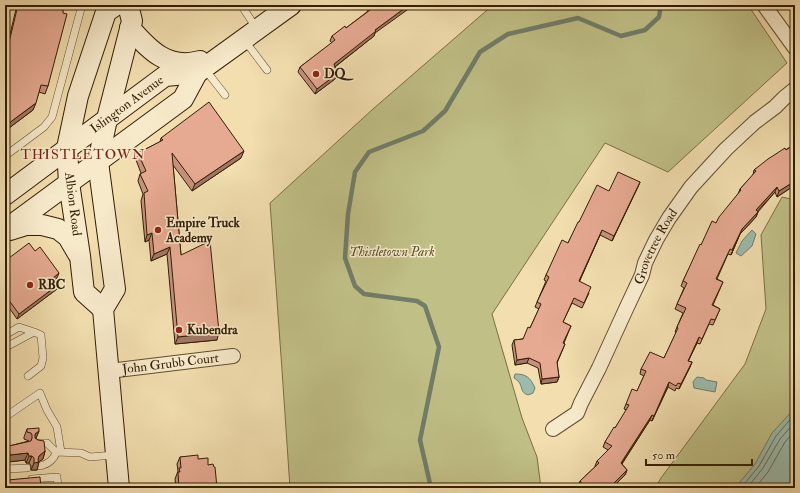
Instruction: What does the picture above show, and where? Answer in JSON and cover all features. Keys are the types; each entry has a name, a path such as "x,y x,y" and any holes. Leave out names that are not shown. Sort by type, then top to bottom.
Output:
{"main road":[{"name":"Albion Road","path":"103,309 84,292 69,183 67,148 78,96 106,12 116,5"},
{"path":"119,488 103,309 115,290 98,162 107,118 132,21 128,5"},
{"path":"5,231 183,99 201,70 291,5"},
{"path":"130,28 142,42 157,55 162,58 184,64 204,60 243,39"},
{"name":"Islington Avenue","path":"5,195 165,76 201,70"},
{"path":"5,231 26,225 42,225 58,229 68,237 76,252 80,256"}],"street":[{"path":"764,5 795,48"},
{"name":"Grovetree Road","path":"553,429 577,413 642,275 645,263 656,240 669,218 691,187 726,149 755,122 795,89"},
{"name":"John Grubb Court","path":"108,372 233,356"}],"lane":[{"path":"5,156 44,127 52,116 82,5"},
{"path":"241,5 243,39 267,70"},
{"path":"201,70 225,94"},
{"path":"5,335 19,327 40,335 42,358 40,366 28,376"},
{"path":"8,346 34,332"},
{"path":"5,417 40,393 56,427 58,452 48,463 40,466"},
{"path":"37,443 47,443 58,452 81,452 90,457 116,455"},
{"path":"5,469 27,468"},
{"path":"27,480 57,477 58,488"}],"green space":[{"name":"Thistletown Park","path":"493,5 748,5 787,63 668,172 605,143 492,314 522,418 537,457 541,488 290,488 270,203 373,109"},
{"path":"782,197 795,200 795,488 655,488 745,364 766,309 761,235"}],"water":[{"path":"752,230 756,234 752,246 741,256 736,253 742,241"},
{"path":"515,374 525,376 531,381 535,388 533,393 528,395 524,393 519,382 514,378"},
{"path":"697,377 717,382 715,392 694,388 693,382"},
{"path":"795,408 795,488 735,488 755,464 772,433"}],"building":[{"path":"18,5 64,5 63,13 67,14 48,86 41,85 36,103 5,126 5,59"},
{"path":"373,5 409,5 375,30 376,31 334,64 337,74 317,89 300,67 335,40 332,36 345,26 346,28 370,10 369,8"},
{"path":"209,102 244,151 195,184 172,153 181,255 210,241 219,332 178,337 170,247 154,254 152,233 147,235 144,193 148,191 140,174 146,171 138,153 163,140 161,138"},
{"path":"795,144 795,181 779,191 777,187 756,210 758,212 742,229 732,250 730,249 716,279 723,282 712,305 720,309 715,320 711,319 702,339 699,337 688,361 692,362 681,384 678,383 676,386 669,382 654,416 652,415 621,463 627,470 609,488 586,488 580,481 599,463 597,461 612,446 605,442 629,405 626,404 632,389 637,391 646,371 641,369 650,352 664,358 686,308 677,304 687,283 683,281 712,221 716,223 719,217 741,190 740,189 756,171 754,170 785,148 786,150"},
{"path":"618,172 640,182 614,236 602,230 579,281 591,287 584,303 574,298 563,322 571,326 563,343 565,344 557,362 559,377 542,379 540,363 529,358 517,360 514,340 523,339 528,327 530,328 541,304 537,302 549,277 546,275 562,240 568,243 597,185 609,191"},
{"name":"RBC","path":"29,243 35,251 40,247 59,273 53,278 59,284 19,314 5,295 5,261"},
{"path":"39,428 39,431 35,434 35,438 44,441 45,451 39,456 39,462 34,463 34,458 29,456 28,453 10,455 9,446 31,441 32,435 31,433 27,432 27,429"},
{"path":"198,455 198,459 208,458 208,465 213,464 215,467 217,488 179,488 178,472 180,472 179,468 181,468 180,457"},
{"path":"40,477 41,488 5,488 5,479"}],"waterway":[{"path":"431,488 420,440 439,347 425,306 417,301 364,294 355,286 345,258 348,214 355,172 369,152 423,131 445,111 480,52 508,34 578,18 621,36 645,30 659,17 661,5"}],"place":[{"name":"DQ","path":"316,74"},
{"name":"Empire Truck Academy","path":"158,230"},
{"name":"RBC","path":"30,285"},
{"name":"Kubendra","path":"179,330"}],"district":[{"name":"THISTLETOWN","path":"83,154"}]}
